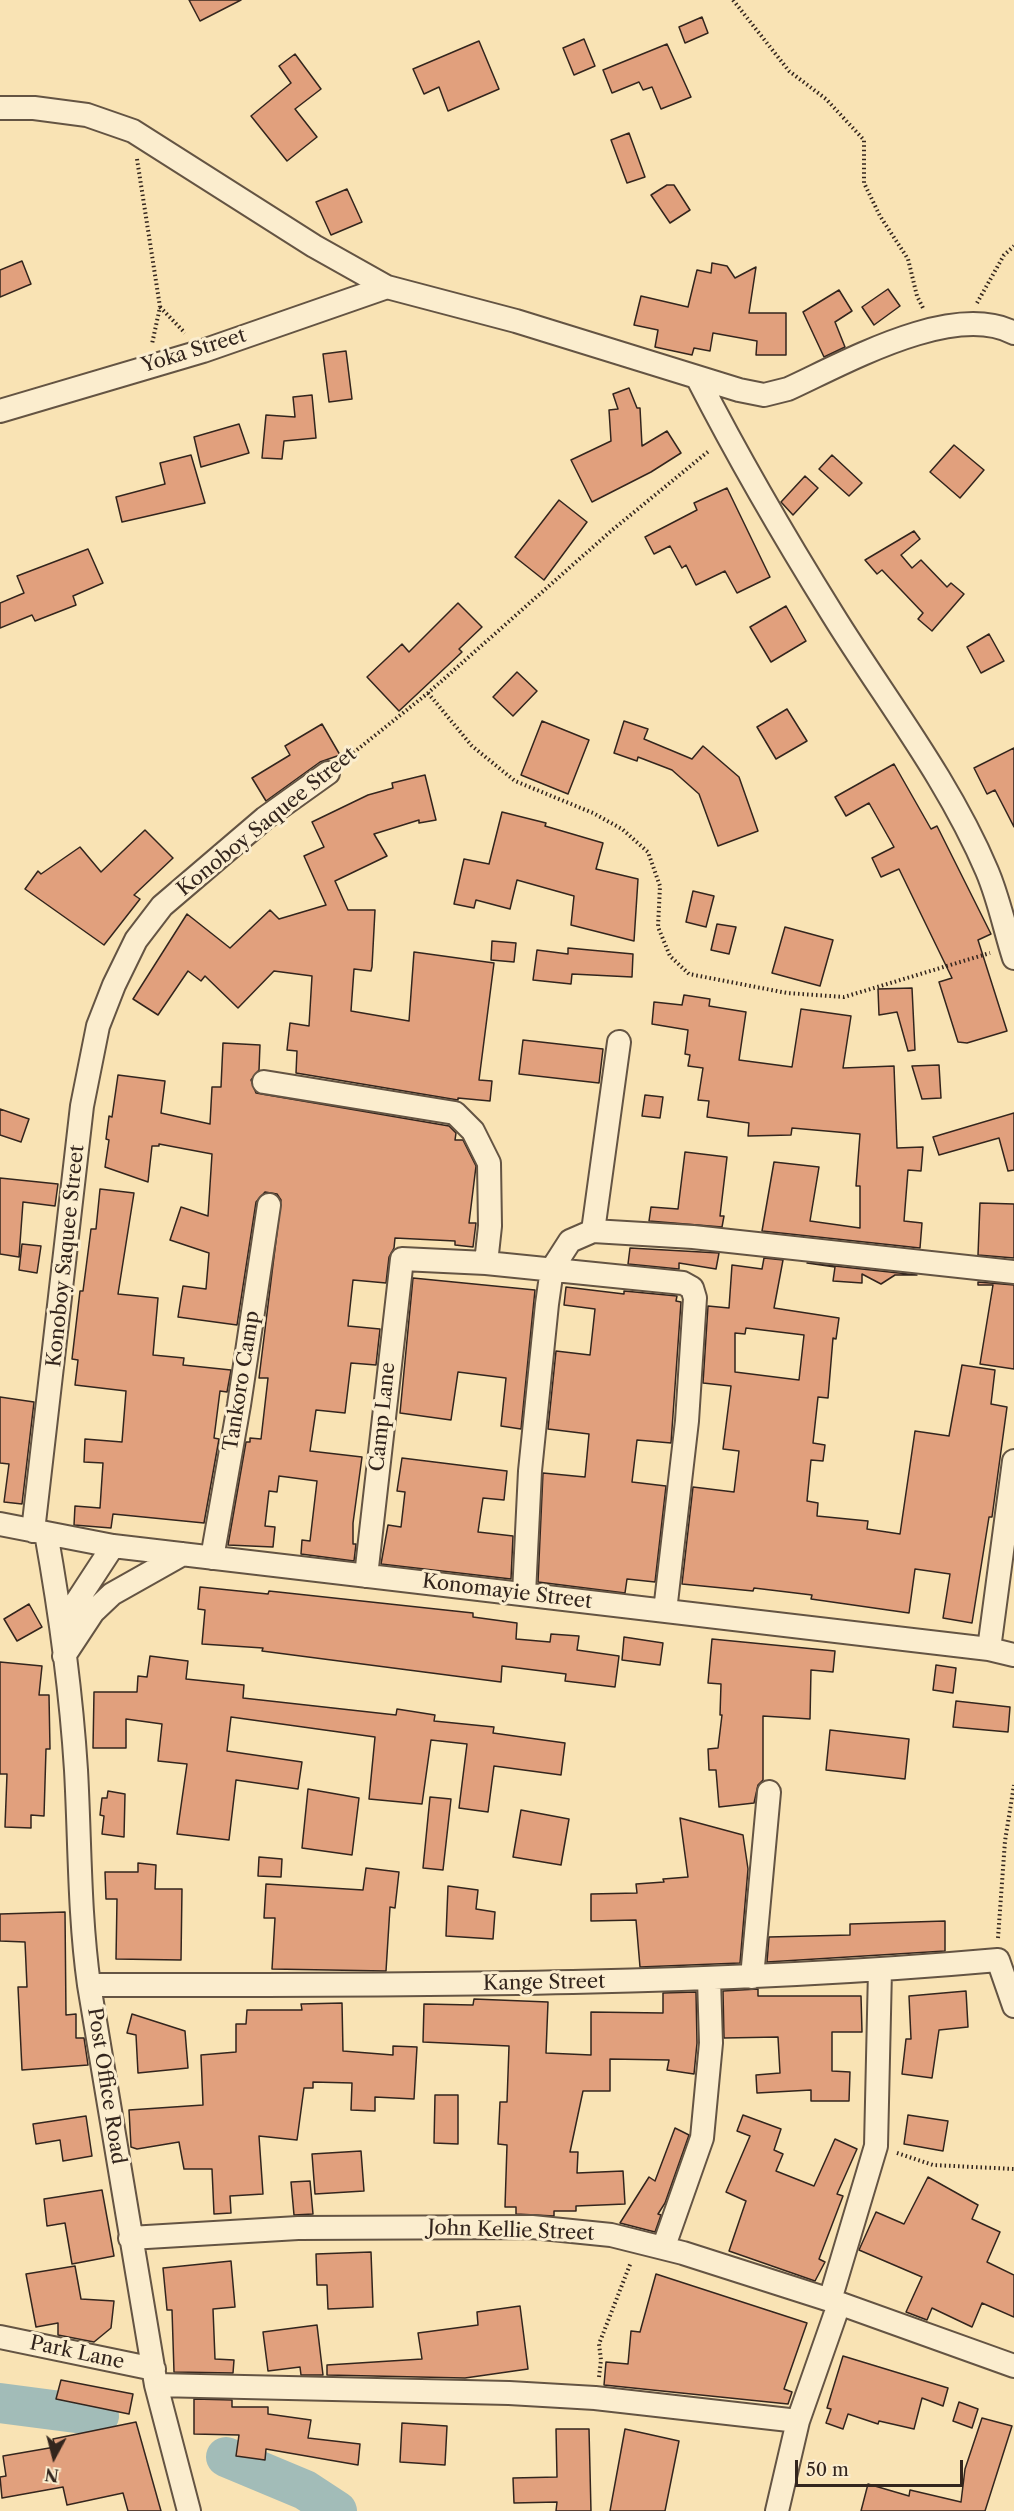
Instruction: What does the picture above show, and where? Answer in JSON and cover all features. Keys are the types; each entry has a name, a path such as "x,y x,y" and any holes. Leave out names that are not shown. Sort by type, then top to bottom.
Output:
{"street":[{"path":"0,108 34,108 87,114 133,131 314,246 387,287 516,321 698,378 764,395 788,389 934,327 967,322 1007,329 1014,333"},
{"name":"Yoka Street","path":"0,411 203,351 387,287"},
{"path":"698,378 728,437 833,615 949,796 988,873 1009,923 1012,952"},
{"name":"Konoboy Saquee Street","path":"40,1532 82,1106 98,1026 114,985 136,940 162,906 265,818 328,773"},
{"path":"593,1231 618,1042"},
{"path":"264,1082 455,1113 473,1131 489,1163 490,1226 486,1263 684,1283 692,1288 695,1298 687,1422 665,1611"},
{"name":"Tankoro Camp","path":"212,1557 239,1405 269,1205"},
{"path":"524,1594 530,1471 552,1269 570,1241 593,1231 704,1238 1014,1272"},
{"name":"Camp Lane","path":"366,1576 402,1259 486,1263"},
{"path":"988,1649 1014,1461"},
{"name":"Konomayie Street","path":"0,1524 113,1546 988,1649 1014,1655"},
{"name":"Post Office Road","path":"40,1532 62,1624 76,1768 81,1929 89,1985 155,2377 189,2511"},
{"path":"62,1624 113,1546"},
{"path":"64,1656 93,1612 112,1594 183,1554"},
{"path":"752,1977 769,1792"},
{"path":"998,1960 1014,2006"},
{"name":"Kange Street","path":"89,1985 484,1984 709,1979 880,1970 998,1960"},
{"path":"777,2511 798,2421 835,2302 876,2146 880,1970"},
{"path":"664,2246 702,2138 711,2043 709,1979"},
{"name":"John Kellie Street","path":"130,2238 298,2228 532,2227 582,2231 664,2246 835,2302 1014,2366"},
{"name":"Park Lane","path":"0,2337 155,2377 595,2398 798,2421"}],"path":[{"path":"733,0 789,71 826,99 864,140 864,183 880,216 908,259 917,296 934,327"},
{"path":"133,131 160,307 147,366"},
{"path":"967,322 1004,255 1014,246"},
{"path":"160,307 203,351"},
{"name":"Konoboy Saquee Street","path":"328,773 428,693 611,531 728,437"},
{"path":"428,693 472,746 515,781 593,813 622,829 648,852 660,886 658,927 670,956 689,974 787,993 844,997 1012,952"},
{"path":"998,1960 998,1916 1005,1841 1014,1785"},
{"path":"876,2146 933,2165 1014,2169"},
{"path":"595,2398 601,2360 599,2344 630,2267 635,2240"}],"building":[{"path":"189,0 241,0 200,21"},
{"path":"702,17 708,33 685,43 679,27"},
{"path":"584,39 595,66 574,75 563,48"},
{"path":"479,41 499,89 448,111 439,87 424,94 413,69"},
{"path":"667,44 691,97 661,109 652,87 643,90 639,82 612,93 603,70"},
{"path":"295,54 321,89 295,109 317,137 287,161 251,116 291,83 279,66"},
{"path":"629,133 645,177 627,183 611,140"},
{"path":"667,185 674,185 690,210 670,223 651,195"},
{"path":"347,189 362,222 331,235 316,202"},
{"path":"22,261 31,284 0,297 0,270"},
{"path":"712,263 727,266 735,278 756,267 749,313 786,313 786,355 756,355 757,341 713,333 710,351 694,348 692,355 655,347 658,330 634,325 641,296 688,307 697,270 711,273"},
{"path":"888,289 900,306 874,325 862,307"},
{"path":"839,290 852,311 835,322 845,347 824,357 803,312"},
{"path":"346,351 352,399 329,402 323,354"},
{"path":"629,388 637,408 640,408 642,446 667,431 681,453 651,472 592,502 571,460 611,441 609,410 618,409 613,394"},
{"path":"312,395 316,438 284,441 282,459 262,458 266,415 295,417 293,397"},
{"path":"239,424 249,453 201,467 194,437"},
{"path":"954,445 984,470 960,498 930,472"},
{"path":"191,455 205,503 122,522 116,497 165,484 160,463"},
{"path":"832,455 862,483 849,496 819,469"},
{"path":"805,476 818,488 793,515 781,502"},
{"path":"727,488 770,577 737,593 725,571 696,585 686,565 682,568 670,546 654,554 645,537 697,510 694,503"},
{"path":"559,500 587,522 544,580 515,557"},
{"path":"914,531 920,539 901,555 912,568 921,560 947,587 951,583 964,594 932,631 918,619 923,613 882,570 877,574 865,560"},
{"path":"88,549 103,583 73,596 76,605 35,621 32,615 0,628 0,603 24,593 17,576"},
{"path":"458,603 482,627 459,649 462,652 399,711 367,677 402,644 409,652"},
{"path":"786,606 806,641 771,662 750,627"},
{"path":"989,634 1004,661 981,673 967,647"},
{"path":"517,672 537,691 513,716 493,697"},
{"path":"787,709 807,741 776,759 757,727"},
{"path":"542,721 589,740 568,794 521,775"},
{"path":"624,721 648,729 644,739 692,759 703,746 739,777 758,831 718,846 699,794 672,770 638,757 637,761 614,753"},
{"path":"322,724 340,755 320,762 266,801 252,778 290,755 285,746"},
{"path":"1014,748 1014,827 995,790 987,794 974,768"},
{"path":"894,764 931,829 937,826 991,934 978,940 1007,1031 967,1043 958,1042 939,982 952,978 899,869 881,877 872,858 894,847 869,803 846,816 835,797"},
{"path":"425,775 436,820 419,823 419,820 374,834 387,856 335,881 348,910 375,910 372,967 371,971 354,969 351,1011 409,1021 414,952 494,963 479,1080 492,1081 490,1101 458,1098 458,1100 296,1073 297,1051 287,1050 290,1023 309,1026 312,976 274,971 238,1008 205,976 201,981 188,971 158,1015 133,999 187,914 230,948 270,910 279,919 326,905 304,856 324,847 312,822 368,795 393,788 392,783"},
{"path":"502,812 546,823 545,826 603,843 596,869 638,879 634,941 571,925 574,896 517,880 510,909 476,900 474,908 454,904 464,859 489,864"},
{"path":"145,830 173,858 134,895 140,899 104,945 25,889 38,871 41,874 80,847 101,872"},
{"path":"693,891 714,896 706,927 686,922"},
{"path":"717,924 736,927 729,954 711,950"},
{"path":"785,927 833,940 820,986 772,973"},
{"path":"492,941 516,943 514,962 491,960"},
{"path":"568,948 633,954 632,977 572,974 571,984 533,980 537,950 568,954"},
{"path":"912,988 915,1050 908,1051 897,1012 879,1015 878,989"},
{"path":"684,995 710,999 709,1006 746,1012 739,1060 792,1067 801,1009 851,1016 843,1068 894,1066 897,1148 923,1147 921,1171 908,1170 904,1221 922,1223 920,1248 762,1231 774,1162 819,1167 810,1221 860,1228 860,1186 856,1186 860,1134 792,1128 791,1135 748,1136 749,1123 707,1117 709,1101 698,1100 703,1068 688,1066 690,1055 685,1054 688,1030 652,1024 654,1002 682,1005"},
{"path":"523,1040 603,1049 599,1083 519,1074"},
{"path":"223,1043 260,1045 259,1070 251,1080 256,1093 449,1126 456,1133 455,1140 463,1140 476,1166 469,1223 476,1223 473,1247 455,1245 455,1241 395,1238 394,1248 389,1257 386,1283 353,1280 348,1326 380,1329 376,1365 351,1363 345,1413 316,1410 310,1451 362,1457 353,1523 353,1544 356,1544 354,1561 301,1554 302,1540 310,1541 317,1481 279,1476 277,1492 269,1491 265,1526 275,1527 273,1547 228,1545 246,1442 250,1442 250,1438 261,1439 268,1378 259,1378 281,1200 277,1194 265,1192 256,1202 237,1325 178,1317 183,1286 206,1289 209,1253 170,1240 181,1207 208,1216 212,1154 159,1144 159,1146 152,1146 148,1182 105,1167 109,1140 106,1139 109,1116 112,1117 118,1075 165,1081 161,1113 210,1124 212,1087 221,1087"},
{"path":"939,1065 941,1098 922,1099 912,1066"},
{"path":"645,1095 663,1097 660,1118 642,1116"},
{"path":"0,1109 29,1119 21,1142 0,1135"},
{"path":"1014,1113 1014,1170 1008,1171 999,1138 939,1155 933,1137"},
{"path":"685,1152 727,1157 720,1216 724,1216 722,1227 649,1221 651,1207 678,1209"},
{"path":"0,1178 58,1184 55,1206 23,1202 19,1257 0,1254"},
{"path":"100,1189 134,1193 118,1294 158,1298 153,1355 184,1358 183,1365 231,1370 227,1392 220,1391 214,1438 219,1439 204,1523 113,1514 111,1528 74,1525 75,1506 100,1508 103,1463 84,1462 85,1439 122,1442 126,1391 75,1385 78,1360 72,1359 80,1291 83,1291 91,1229 96,1229"},
{"path":"980,1203 1014,1204 1014,1258 978,1255"},
{"path":"22,1244 41,1246 37,1273 19,1270"},
{"path":"630,1248 719,1253 716,1269 679,1263 679,1269 628,1264"},
{"path":"764,1258 783,1260 774,1308 839,1318 836,1339 833,1338 828,1398 818,1397 813,1443 825,1445 823,1461 811,1460 807,1501 818,1503 817,1516 868,1521 867,1529 900,1534 915,1431 949,1436 962,1365 995,1370 991,1404 1007,1407 992,1517 989,1517 972,1623 943,1618 950,1574 915,1569 909,1613 811,1599 812,1595 754,1588 753,1591 682,1584 693,1487 734,1492 739,1451 723,1449 731,1386 703,1383 708,1306 729,1308 732,1265 762,1269","holes":["746,1328 804,1335 799,1380 735,1372 735,1333 745,1334"]},
{"path":"807,1263 917,1275 895,1275 881,1284 862,1274 862,1283 833,1281 835,1267"},
{"path":"413,1278 535,1290 521,1429 501,1426 506,1378 458,1372 451,1420 400,1413"},
{"path":"978,1282 1014,1285 1014,1369 980,1364 993,1285 978,1285"},
{"path":"566,1287 624,1294 624,1291 677,1296 676,1301 681,1302 671,1443 637,1440 632,1482 666,1486 655,1582 627,1579 625,1593 538,1582 543,1473 585,1477 589,1434 548,1429 556,1351 590,1355 595,1309 564,1305"},
{"path":"0,1397 34,1402 22,1504 4,1502 9,1464 0,1463"},
{"path":"402,1458 507,1471 504,1500 483,1498 478,1532 513,1536 511,1579 381,1564 388,1525 401,1527 405,1492 397,1491"},
{"path":"200,1587 268,1594 269,1591 473,1613 473,1617 517,1623 516,1639 550,1642 551,1634 579,1636 577,1650 619,1656 615,1687 565,1681 566,1674 502,1666 501,1682 262,1651 263,1648 202,1644 205,1610 198,1609"},
{"path":"29,1604 42,1627 17,1641 4,1619"},
{"path":"624,1637 663,1643 660,1665 622,1660"},
{"path":"712,1639 835,1651 833,1672 811,1670 810,1719 763,1716 763,1780 758,1785 754,1803 719,1807 716,1770 709,1770 708,1749 718,1748 722,1715 720,1715 721,1684 708,1683"},
{"path":"150,1656 188,1661 186,1679 244,1685 243,1698 396,1715 397,1709 435,1715 434,1721 494,1727 493,1733 565,1743 561,1775 494,1766 488,1812 459,1808 467,1744 431,1740 422,1804 369,1799 375,1737 231,1717 227,1751 302,1762 298,1789 236,1780 229,1840 177,1834 187,1764 158,1761 162,1724 126,1719 126,1748 93,1748 94,1692 137,1692 138,1676 147,1677"},
{"path":"0,1662 42,1666 39,1695 49,1695 50,1749 46,1749 44,1816 31,1815 31,1828 5,1827 7,1774 0,1774"},
{"path":"936,1665 956,1668 953,1693 933,1690"},
{"path":"956,1701 1010,1707 1008,1732 953,1727"},
{"path":"830,1730 909,1739 905,1779 826,1770"},
{"path":"308,1789 359,1798 352,1855 302,1848"},
{"path":"108,1791 125,1794 124,1837 102,1834 104,1816 100,1815 102,1798 107,1798"},
{"path":"430,1797 451,1799 443,1870 423,1868"},
{"path":"521,1810 569,1819 561,1865 513,1857"},
{"path":"680,1818 743,1835 748,1869 740,1963 640,1967 636,1920 591,1921 591,1894 637,1893 636,1884 688,1877"},
{"path":"259,1857 282,1859 281,1877 258,1876"},
{"path":"138,1863 156,1865 155,1889 182,1889 181,1960 116,1959 117,1899 106,1899 105,1872 138,1872"},
{"path":"366,1868 399,1872 395,1908 390,1907 386,1971 272,1969 275,1918 264,1918 266,1884 363,1890"},
{"path":"448,1886 478,1890 476,1909 495,1912 493,1939 446,1936"},
{"path":"65,1912 66,2015 76,2014 76,2038 84,2038 88,2065 22,2070 18,1987 27,1987 25,1942 0,1941 0,1914"},
{"path":"945,1921 945,1951 767,1962 769,1937 850,1935 850,1924"},
{"path":"758,1989 758,1996 861,1996 862,2032 832,2032 832,2071 850,2072 849,2101 811,2101 811,2090 757,2093 756,2075 780,2073 778,2037 724,2038 723,1991"},
{"path":"966,1991 968,2027 939,2030 932,2078 902,2074 906,2039 911,2039 909,1996"},
{"path":"696,1992 697,2043 694,2074 667,2070 669,2060 610,2059 610,2091 583,2091 570,2152 578,2152 577,2173 623,2171 625,2204 576,2206 576,2211 554,2211 554,2216 516,2214 516,2207 505,2207 507,2145 498,2144 500,2102 507,2102 509,2046 423,2042 424,2004 473,2005 474,1999 548,2002 546,2053 591,2055 591,2012 663,2013 663,1993"},
{"path":"342,2003 343,2051 393,2055 393,2046 417,2047 414,2099 375,2097 375,2111 351,2110 352,2083 313,2082 313,2088 304,2088 297,2140 259,2136 263,2194 230,2196 231,2213 214,2214 212,2169 184,2169 179,2142 137,2149 131,2147 129,2110 203,2105 201,2055 236,2052 236,2024 246,2024 247,2010 302,2010 301,2004"},
{"path":"132,2014 185,2031 188,2068 138,2073 136,2035 127,2033"},
{"path":"435,2095 458,2095 458,2144 434,2143"},
{"path":"743,2115 781,2129 774,2150 783,2154 776,2171 814,2186 835,2139 857,2149 837,2194 843,2196 819,2259 825,2262 815,2281 729,2251 746,2201 726,2192 750,2136 737,2131"},
{"path":"908,2115 948,2121 943,2151 904,2144"},
{"path":"86,2116 92,2156 63,2161 60,2140 36,2144 33,2124"},
{"path":"675,2128 689,2135 665,2203 658,2214 661,2215 655,2232 620,2223 649,2177 655,2181"},
{"path":"361,2151 364,2191 315,2194 312,2154"},
{"path":"928,2177 978,2205 972,2219 1000,2232 987,2262 1014,2275 1014,2317 982,2303 972,2327 932,2308 927,2320 906,2312 922,2277 859,2250 876,2212 904,2224"},
{"path":"310,2181 313,2214 294,2215 291,2182"},
{"path":"102,2190 114,2256 72,2264 65,2223 47,2226 44,2199"},
{"path":"371,2252 373,2307 328,2309 327,2285 317,2285 316,2254"},
{"path":"231,2261 235,2307 213,2309 215,2359 234,2360 233,2373 174,2372 172,2310 167,2310 163,2268"},
{"path":"75,2266 81,2299 114,2301 111,2328 94,2342 58,2335 58,2323 36,2327 26,2274"},
{"path":"656,2274 807,2323 784,2389 792,2392 788,2404 604,2385 606,2362 628,2364 631,2331 640,2332"},
{"path":"520,2306 528,2369 465,2378 327,2375 327,2365 422,2359 418,2333 478,2325 477,2312"},
{"path":"317,2325 323,2375 301,2375 300,2367 268,2371 263,2332"},
{"path":"843,2356 948,2388 943,2406 922,2398 914,2429 879,2421 878,2424 848,2414 843,2429 826,2423 831,2409 827,2408"},
{"path":"61,2380 133,2394 129,2414 56,2399"},
{"path":"194,2399 232,2400 232,2407 268,2407 268,2414 311,2420 308,2438 360,2444 358,2465 266,2449 265,2460 236,2456 239,2435 194,2434"},
{"path":"959,2402 978,2409 972,2428 953,2421"},
{"path":"982,2418 1012,2426 985,2511 861,2511 868,2484 909,2496 910,2490 961,2502 965,2469"},
{"path":"136,2422 161,2511 128,2511 123,2493 67,2505 63,2487 2,2498 0,2477 6,2476 3,2456 55,2447 53,2439"},
{"path":"402,2423 447,2426 445,2465 400,2462"},
{"path":"556,2429 589,2429 591,2511 556,2511 557,2502 514,2503 513,2478 557,2477"},
{"path":"625,2429 679,2441 665,2511 610,2511"}],"waterway":[{"path":"0,2403 99,2416"},
{"path":"226,2457 305,2490 337,2511"}]}
